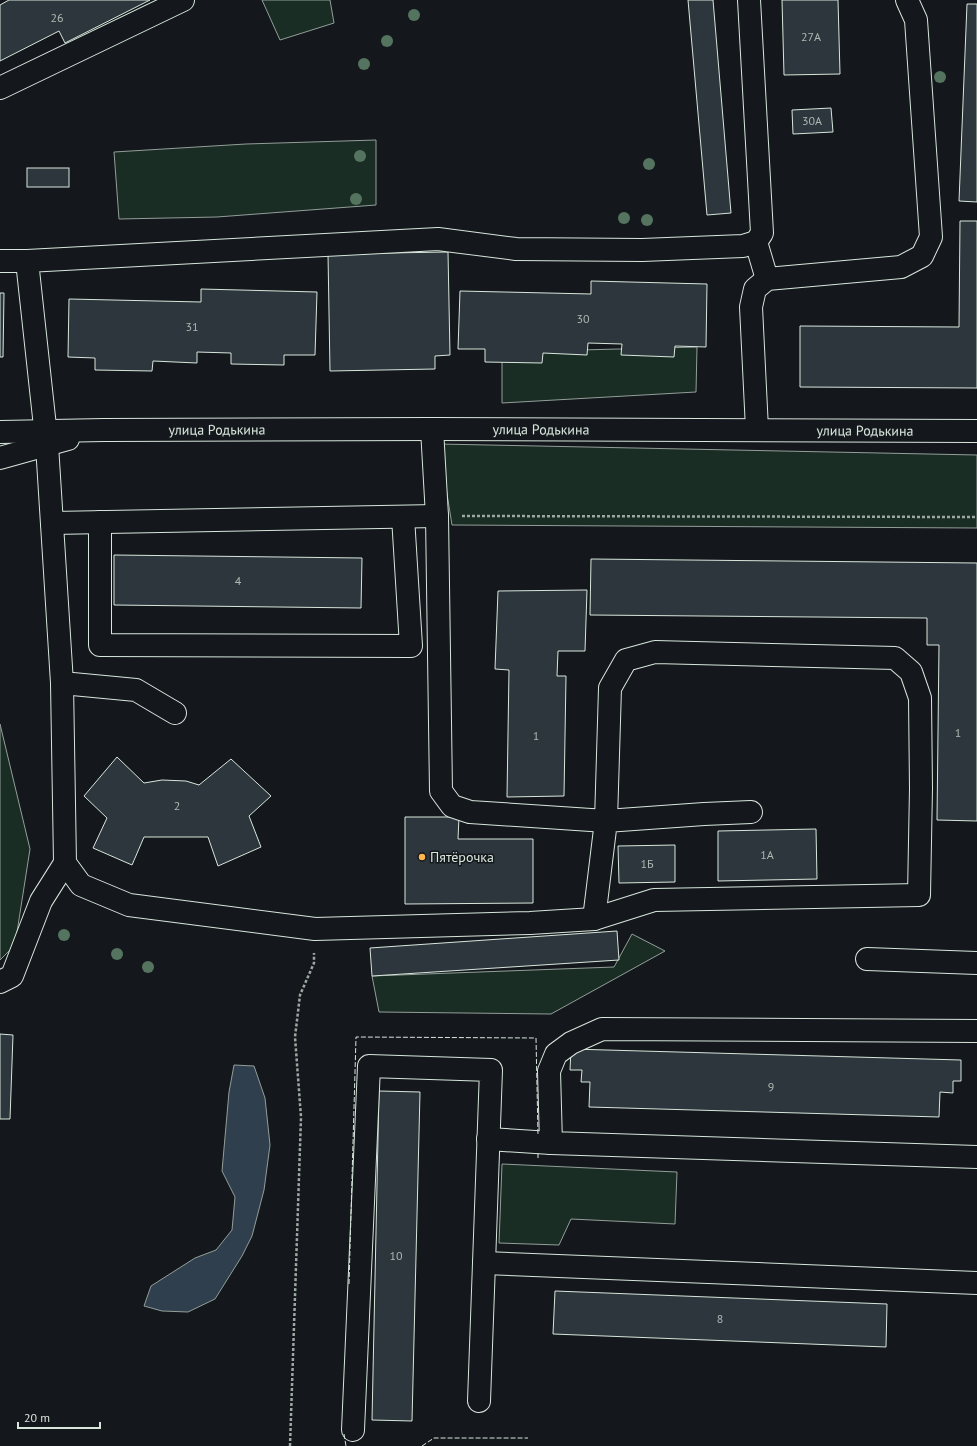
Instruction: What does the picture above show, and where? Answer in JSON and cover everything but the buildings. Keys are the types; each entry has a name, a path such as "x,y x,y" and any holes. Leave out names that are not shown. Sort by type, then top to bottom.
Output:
{"main road":[{"path":"0,88 183,0"},
{"path":"0,261 28,261 438,239 516,249 547,250 642,250 743,246 756,242 762,233 749,0"},
{"path":"757,430 751,307 755,288 767,279 901,267 922,256 931,237 916,20 907,0"},
{"path":"756,242 767,279"},
{"path":"0,982 12,976 41,901 65,863 62,683 46,438 28,261"},
{"path":"432,429 437,516 441,791 452,806 470,812 606,821 751,812"},
{"name":"улица Родькина","path":"46,438 104,430 432,429 977,431"},
{"path":"0,432 46,438"},
{"path":"0,458 46,438"},
{"path":"52,523 437,516"},
{"path":"100,522 100,645 412,646 403,517"},
{"path":"65,863 81,885 129,905 315,929 522,923 594,919 654,900 919,895 921,788 920,698 911,672 895,658 655,652 626,660 610,688 606,821 594,919"},
{"path":"62,683 136,690 175,713"},
{"path":"867,958 977,963"},
{"path":"551,1143 549,1071 556,1054 571,1043 602,1030 977,1031"},
{"path":"353,1430 369,1066 491,1070 479,1401"},
{"path":"488,1139 551,1143 977,1157"},
{"path":"484,1263 977,1283"}],"path":[{"path":"437,516 977,517"},
{"path":"290,1446 301,1117 295,1037 300,995 314,963 315,929"}],"green space":[{"path":"262,0 330,0 334,23 280,40"},
{"path":"376,140 376,205 217,217 119,219 114,152 246,144"},
{"path":"697,347 696,392 502,403 502,352"},
{"path":"439,444 977,455 977,528 452,525"},
{"path":"0,724 30,849 15,945 0,960"},
{"path":"632,934 665,951 551,1014 379,1012 372,976 614,967"},
{"path":"502,1164 677,1172 675,1224 571,1219 559,1245 499,1243"}],"water":[{"path":"234,1065 254,1066 265,1098 270,1145 264,1190 252,1236 242,1256 215,1299 188,1312 162,1311 144,1306 151,1286 195,1258 216,1250 232,1230 235,1197 222,1171 229,1092"}],"fence":[{"path":"349,1284 356,1037 536,1038 538,1135"},
{"path":"538,1151 538,1158"},
{"path":"344,1434 346,1446"},
{"path":"422,1446 434,1438 528,1438"}],"place":[{"name":"Пятёрочка","path":"422,857"}]}
